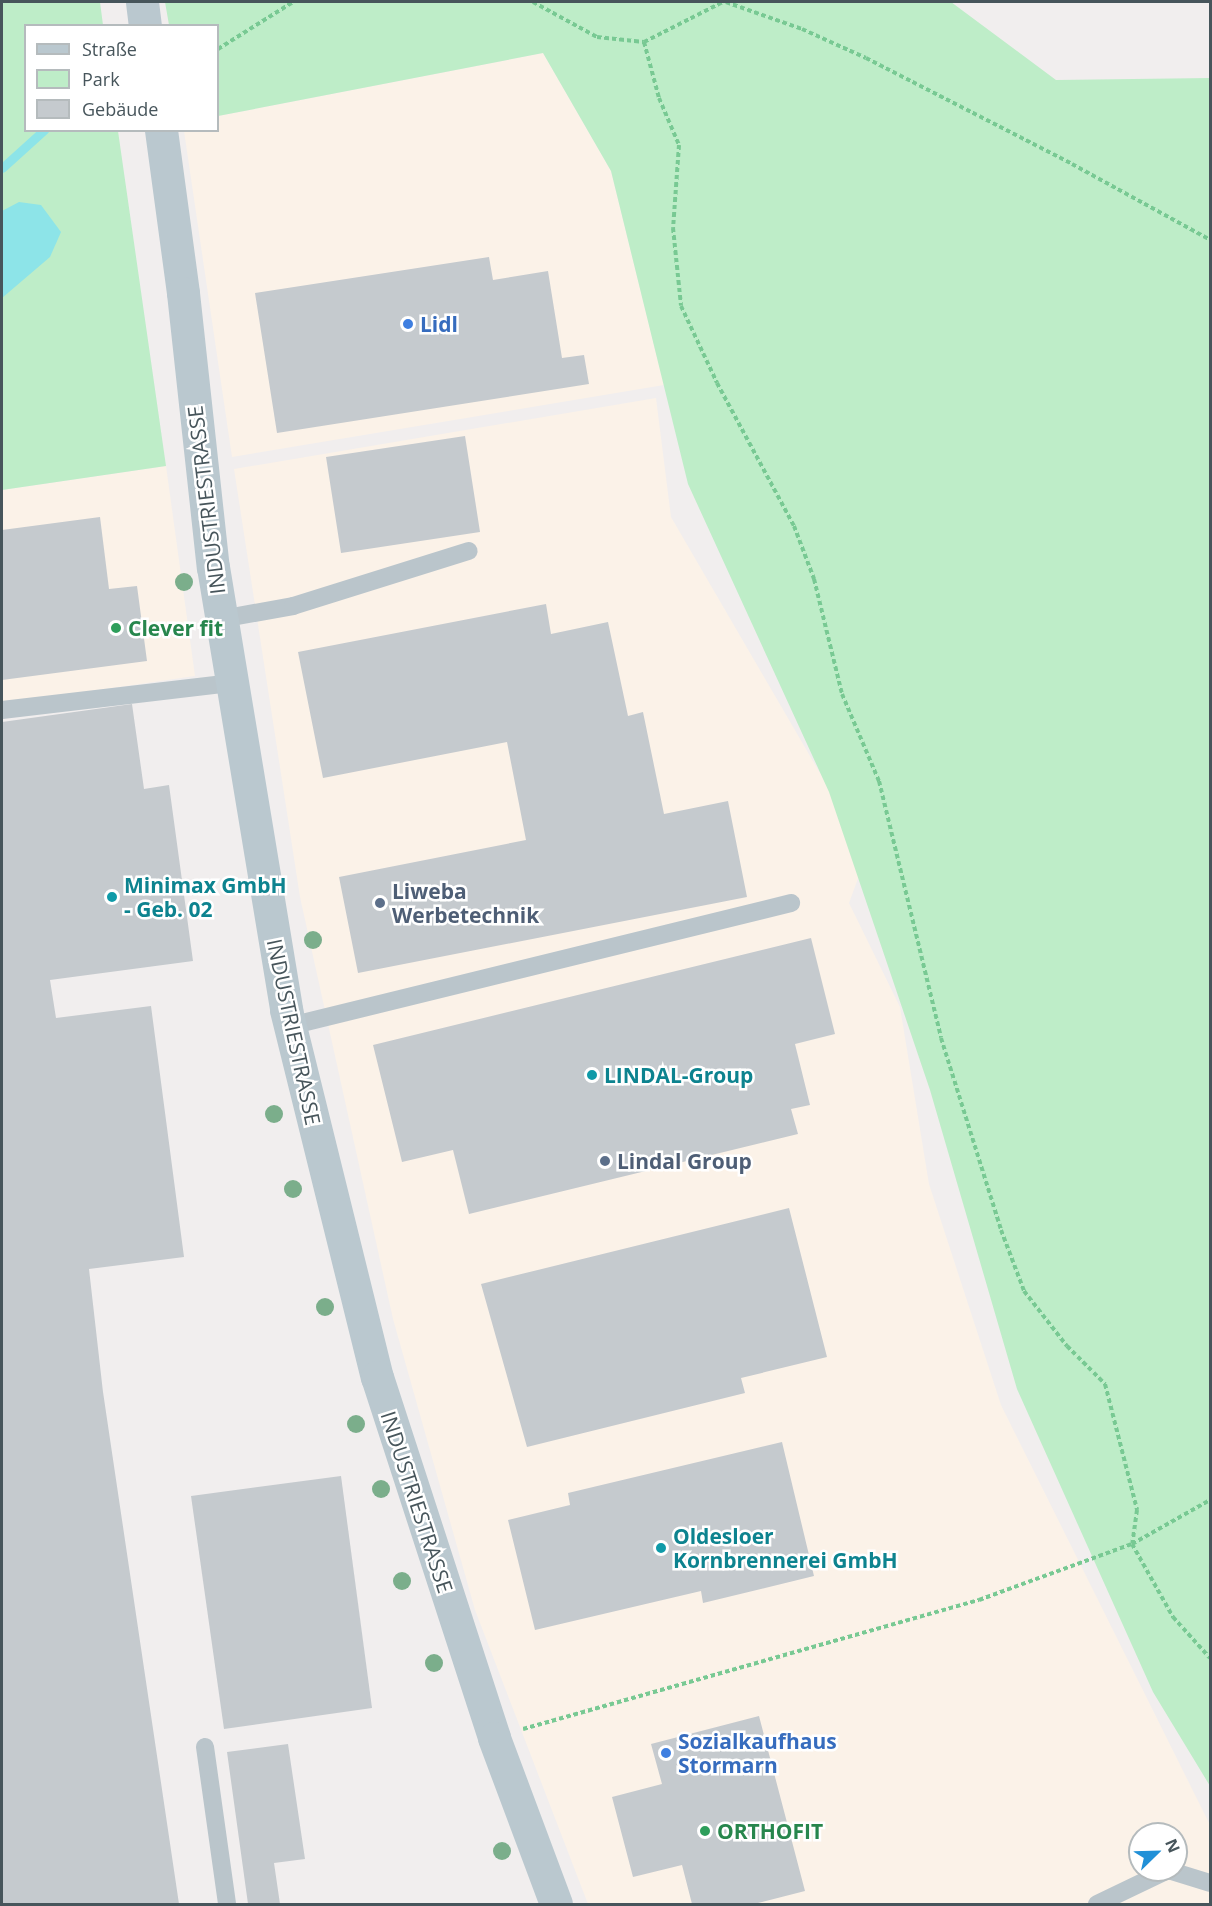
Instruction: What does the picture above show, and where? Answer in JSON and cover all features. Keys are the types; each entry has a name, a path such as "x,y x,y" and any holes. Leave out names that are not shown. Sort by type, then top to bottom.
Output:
{"main road":[{"path":"142,2 145,24"},
{"name":"INDUSTRIESTRASSE","path":"161,132 221,619 290,1026 377,1377 494,1738 556,1905"}],"lane":[{"path":"221,619 293,606 469,550"},
{"path":"2,711 232,683"},
{"path":"290,1026 791,903"},
{"path":"205,1747 227,1905"},
{"path":"1097,1905 1168,1870 1210,1883"}],"path":[{"path":"219,48 293,2"},
{"path":"535,2 597,37 644,42 724,2 802,29 866,58 1210,240"},
{"path":"644,42 659,98 679,145 673,228 681,306 717,383 794,526 814,579 842,694 879,781 941,1038 1001,1230 1024,1291 1067,1346 1105,1384 1137,1510 1132,1544 1173,1617 1210,1658"},
{"path":"494,1738 979,1600 1132,1544 1210,1500"}],"shaded area":[{"path":"543,53 611,171 664,385 232,457 184,132 219,132 219,116"},
{"path":"656,398 671,517 867,854 849,903 900,1007 929,1184 1001,1405 1210,1825 1210,1904 588,1904 475,1610 393,1319 300,897 234,469"},
{"path":"166,466 195,676 2,704 2,490"}],"green space":[{"path":"2,2 100,2 103,24 24,24 24,132 118,132 166,466 2,490"},
{"path":"165,2 951,2 1056,80 1210,78 1210,1786 1153,1692 1017,1389 930,1090 829,792 688,484 611,171 543,53 219,116 219,24 169,24"}],"water":[{"path":"19,202 41,205 61,232 50,257 2,298 2,211"}],"building":[{"name":"Lidl","path":"489,257 493,280 548,271 562,358 584,355 589,384 277,433 255,293"},
{"path":"465,436 480,532 341,553 326,457"},
{"path":"100,517 109,589 137,586 147,661 2,680 2,530"},
{"path":"546,604 551,634 608,622 628,716 643,712 664,814 728,801 747,897 358,973 339,877 526,840 507,742 323,778 298,652"},
{"path":"132,704 144,789 169,785 193,961 50,980 56,1018 151,1006 184,1257 89,1269 103,1392 179,1904 2,1904 2,722"},
{"name":"LINDAL-Group","path":"811,938 835,1034 795,1044 810,1105 791,1109 798,1134 469,1214 453,1150 402,1162 373,1045"},
{"path":"789,1208 827,1357 741,1378 745,1393 527,1447 481,1284"},
{"name":"Oldesloer Kornbrennerei GmbH","path":"782,1442 814,1576 703,1603 701,1591 535,1630 508,1520 570,1505 568,1493"},
{"path":"341,1476 372,1708 224,1729 191,1496"},
{"name":"ORTHOFIT","path":"759,1716 805,1891 754,1904 692,1904 682,1865 633,1877 612,1797 662,1784 651,1744"},
{"path":"288,1744 305,1859 274,1863 280,1904 248,1904 227,1752"}],"waterway":[{"path":"2,168 42,132"}],"place":[{"name":"Lidl","path":"408,324"},
{"name":"Clever fit","path":"116,628"},
{"name":"Minimax GmbH - Geb. 02","path":"112,897"},
{"name":"Liweba Werbetechnik","path":"380,903"},
{"name":"LINDAL-Group","path":"592,1075"},
{"name":"Lindal Group","path":"605,1161"},
{"name":"Oldesloer Kornbrennerei GmbH","path":"661,1548"},
{"name":"Sozialkaufhaus Stormarn","path":"666,1753"},
{"name":"ORTHOFIT","path":"705,1831"}]}
